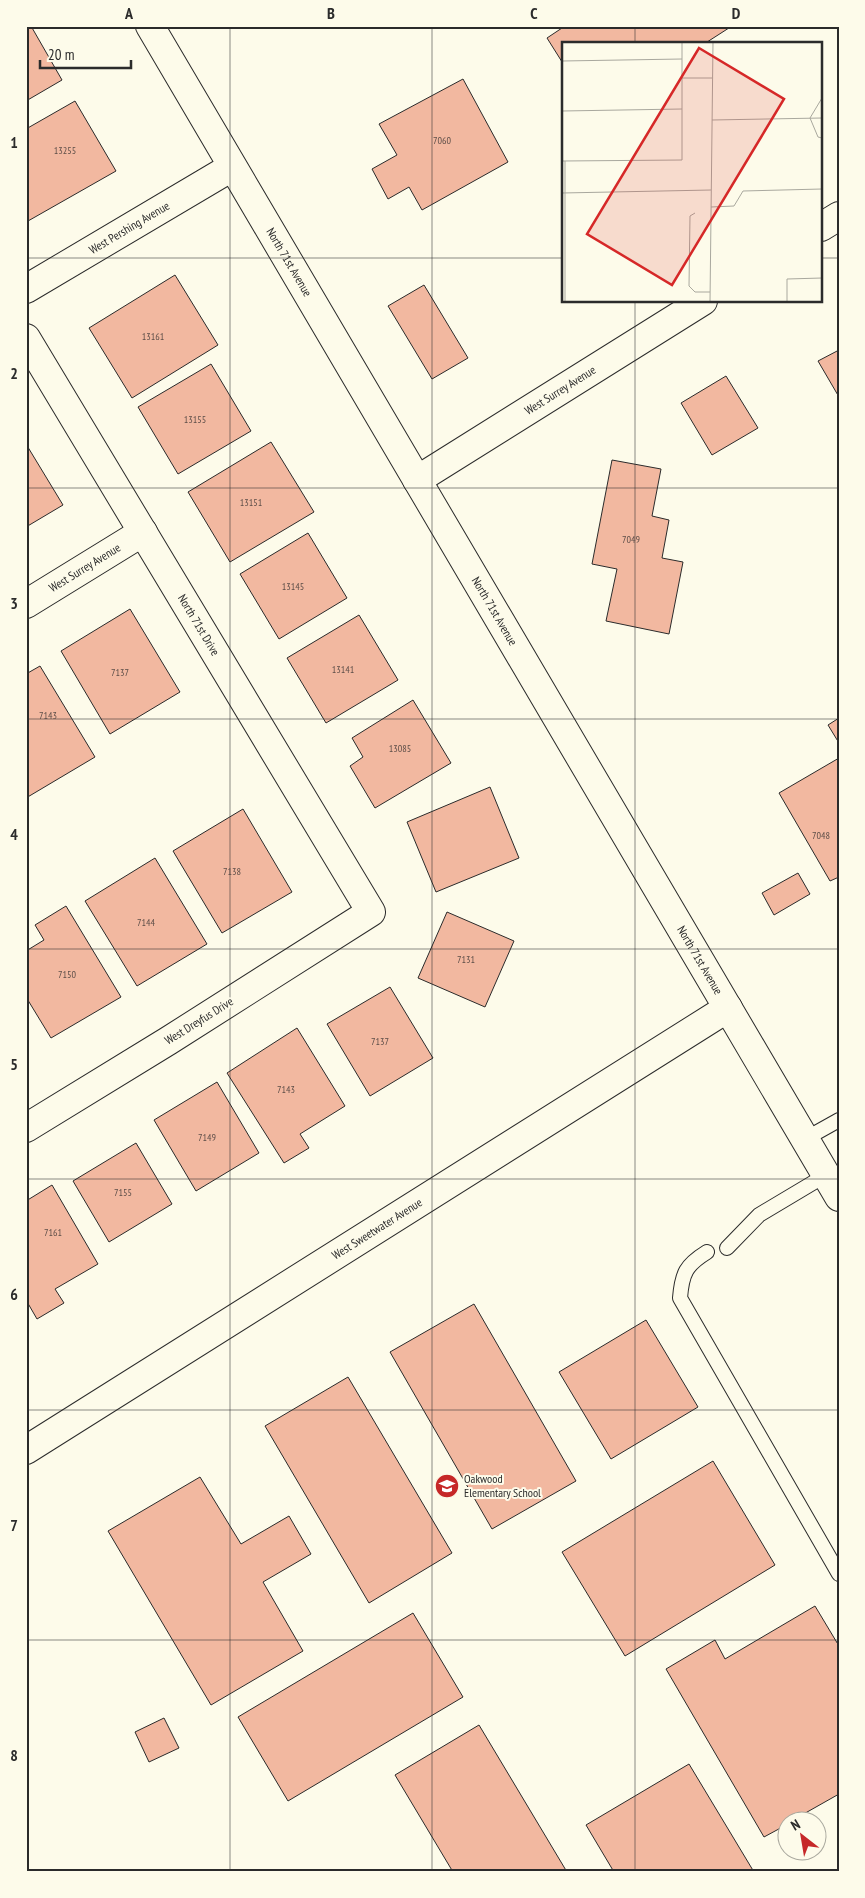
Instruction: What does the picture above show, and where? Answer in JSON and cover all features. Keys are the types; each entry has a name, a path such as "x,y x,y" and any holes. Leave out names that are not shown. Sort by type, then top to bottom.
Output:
{"street":[{"name":"North 71st Avenue","path":"150,26 832,1186"},
{"name":"West Pershing Avenue","path":"26,289 232,167"},
{"path":"822,226 839,216"},
{"name":"West Surrey Avenue","path":"417,480 701,302"},
{"name":"North 71st Drive","path":"26,338 371,912"},
{"name":"West Surrey Avenue","path":"26,604 143,532"},
{"name":"West Dreyfus Drive","path":"26,1128 168,1041 371,912"},
{"name":"West Sweetwater Avenue","path":"26,1450 728,1008"}],"lane":[{"path":"805,1139 839,1120"},
{"path":"727,1248 759,1215 832,1186"},
{"path":"707,1252 692,1262 681,1280 680,1298 839,1574"}],"building":[{"path":"26,26 31,26 62,80 26,101"},
{"path":"565,26 732,26 707,42 562,42 562,62 547,38"},
{"path":"463,79 508,162 422,210 409,187 388,199 372,169 397,155 379,124"},
{"path":"75,101 116,171 28,221 26,217 26,129"},
{"path":"175,275 218,345 132,398 89,328"},
{"path":"424,285 468,358 432,379 388,306"},
{"path":"839,350 839,397 818,361"},
{"path":"211,364 251,431 178,474 138,407"},
{"path":"726,376 758,428 712,455 681,403"},
{"path":"271,442 314,512 230,562 188,492"},
{"path":"26,444 63,505 26,527"},
{"path":"612,460 661,469 652,516 669,520 662,558 683,562 669,634 606,621 617,569 592,564"},
{"path":"308,533 347,598 279,639 240,574"},
{"path":"130,609 180,692 110,734 61,651"},
{"path":"359,615 398,680 326,723 287,658"},
{"path":"40,666 95,757 26,798 26,674"},
{"path":"413,700 451,763 375,808 350,766 363,757 352,738"},
{"path":"839,718 839,743 828,725"},
{"path":"839,758 839,877 830,881 779,793"},
{"path":"490,787 519,858 436,892 407,822"},
{"path":"243,809 292,892 222,933 173,851"},
{"path":"155,858 207,944 137,986 85,901"},
{"path":"798,873 810,894 774,915 762,893"},
{"path":"66,906 121,997 51,1038 26,997 26,951 44,940 35,925"},
{"path":"447,912 514,941 485,1007 418,978"},
{"path":"390,987 433,1058 370,1096 327,1024"},
{"path":"297,1028 345,1106 300,1134 309,1148 284,1163 227,1073"},
{"path":"217,1082 259,1153 196,1191 154,1120"},
{"path":"136,1143 172,1204 109,1242 73,1181"},
{"path":"52,1185 98,1264 55,1289 64,1303 37,1319 26,1300 26,1201"},
{"path":"474,1304 576,1481 492,1529 390,1352"},
{"path":"646,1320 698,1407 611,1459 559,1372"},
{"path":"348,1377 452,1553 369,1603 265,1426"},
{"path":"713,1461 775,1565 625,1656 562,1552"},
{"path":"200,1477 241,1544 289,1516 311,1554 263,1582 303,1651 211,1705 108,1531"},
{"path":"815,1606 839,1646 839,1794 811,1810 778,1810 778,1829 764,1837 666,1669 715,1640 725,1659"},
{"path":"413,1613 463,1697 288,1801 238,1717"},
{"path":"164,1718 179,1748 149,1762 135,1732"},
{"path":"479,1725 567,1872 453,1872 395,1775"},
{"path":"689,1764 754,1872 614,1872 586,1825"}],"place":[{"name":"Oakwood Elementary School","path":"447,1486"}]}
